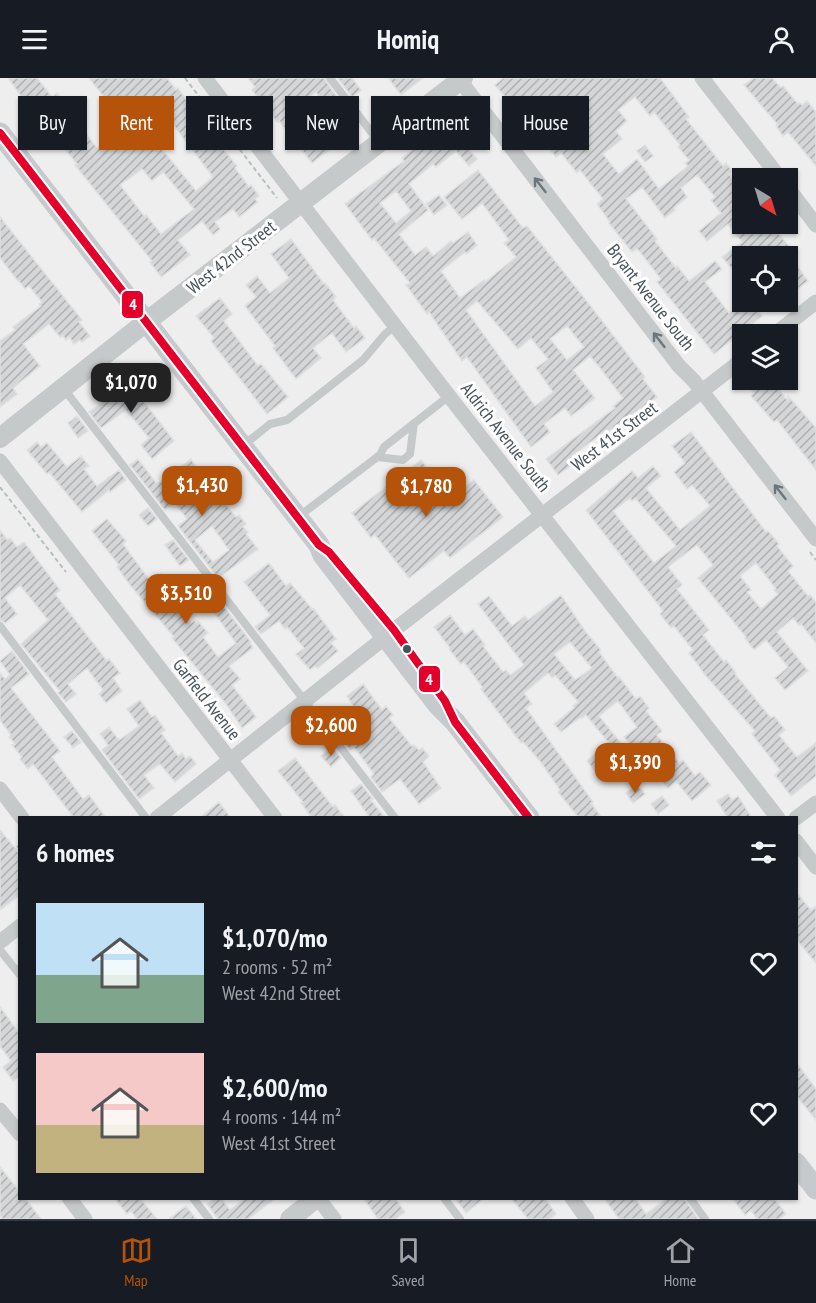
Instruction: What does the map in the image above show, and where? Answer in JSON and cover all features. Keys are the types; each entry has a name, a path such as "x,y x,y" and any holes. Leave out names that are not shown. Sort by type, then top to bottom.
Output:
{"main road":[{"path":"0,133 319,545 323,555 389,634 438,705 455,722 527,816"},
{"path":"798,1166 816,1189"}],"street":[{"name":"Aldrich Avenue South","path":"205,78 776,816"},
{"path":"702,78 772,168"},
{"name":"West 42nd Street","path":"438,96 460,79"},
{"name":"Bryant Avenue South","path":"460,79 679,366 702,392 816,539"},
{"name":"West 42nd Street","path":"0,438 371,148"},
{"path":"798,201 816,225"},
{"path":"788,324 816,302"},
{"name":"West 41st Street","path":"160,816 389,634 732,368"},
{"name":"Garfield Avenue","path":"0,461 273,816"},
{"path":"0,789 20,816"},
{"path":"798,816 816,803"},
{"path":"798,844 816,867"},
{"path":"0,942 18,928"},
{"path":"0,1110 18,1132"},
{"path":"71,1200 85,1219"},
{"path":"290,1219 314,1200"},
{"path":"319,1200 334,1219"},
{"path":"573,1200 587,1219"}],"lane":[{"path":"330,78 371,132"},
{"path":"242,447 270,424 286,420 363,360 395,326"},
{"path":"63,388 393,816"},
{"path":"297,518 377,457 384,447 449,396"},
{"path":"377,457 402,460 410,454 414,423"},
{"path":"0,626 144,816"},
{"path":"0,950 18,972"},
{"path":"195,1200 209,1219"},
{"path":"446,1200 460,1219"},
{"path":"691,1200 705,1219"}],"path":[{"path":"185,78 277,198"}],"building":[{"path":"8,78 37,78 51,96 21,96"},
{"path":"89,78 167,78 176,90 178,88 186,100 186,142 174,126 174,96 103,96"},
{"path":"248,78 324,78 336,96 319,96 316,92 311,96 285,96 285,129 273,117 273,96 257,96 252,90 255,87"},
{"path":"338,78 352,78 361,90 351,96"},
{"path":"388,78 423,78 401,95"},
{"path":"503,78 660,78 689,117 686,119 723,166 726,163 732,171 729,174 732,178 732,229 728,224 707,241 699,231 721,213 711,200 715,197 697,175 681,188 687,197 665,218 642,187 626,199 657,239 655,241 689,281 715,261 722,269 705,282 729,313 732,311 759,312 762,316 752,324 732,324 732,340 714,354 657,282 661,279 640,252 637,249 632,252 609,223 597,204 603,199 580,170 577,173 561,153 556,157 550,150 589,150 589,96 504,96 495,85","holes":["635,97 650,116 654,112 689,160 685,163 688,166 659,189 637,159 619,174 603,154 622,139 616,131 627,121 618,110"]},
{"path":"754,78 772,78 781,88 783,86 798,104 802,105 807,101 816,112 816,166 788,132 783,136 776,126 778,125 744,85"},
{"path":"87,135 97,148 99,146 99,150 163,150 196,191 213,177 192,150 224,150 237,166 235,168 249,187 251,185 259,196 255,199 258,202 239,217 233,209 215,222 220,229 213,235 202,221 178,240 190,255 161,277 150,262 152,261 75,165 77,164 66,150 87,150","holes":["142,169 152,181 163,172 194,209 161,234 120,185"]},
{"path":"645,145 653,156 645,162 637,151"},
{"path":"302,150 329,150 312,163"},
{"path":"413,150 470,150 477,159 469,166 456,151 436,167 433,164 409,184 428,210 399,234 415,255 426,247 433,256 451,241 453,243 468,232 477,245 441,271 460,298 484,280 485,282 516,257 504,243 509,240 482,203 462,219 444,197 478,170 523,228 527,226 589,304 645,377 643,379 657,397 572,456 576,462 558,475 546,459 615,408 613,406 623,398 590,356 573,370 595,398 571,416 565,408 544,424 550,432 531,447 467,357 462,361 429,312 427,314 406,285 410,283 374,238 372,240 345,204 404,161 402,158","holes":["396,191 411,211 396,223 380,203","477,301 518,349 531,338 548,359 536,368 553,392 535,406 466,310","567,326 584,347 567,360 550,339"]},
{"path":"439,195 447,205 434,215 426,204"},
{"path":"0,217 82,320 79,322 90,336 74,344 69,337 66,340 63,336 60,337 49,324 23,344 40,366 13,388 17,394 0,407 0,341 15,330 13,327 41,306 39,304 42,302 29,286 25,289 0,258"},
{"path":"736,234 779,234 789,246 737,246 742,242"},
{"path":"291,239 336,297 333,300 354,328 356,326 365,338 346,352 332,333 313,348 321,358 296,379 245,306 256,297 246,285 257,276 270,293 289,278 271,254"},
{"path":"732,250 732,269 722,257"},
{"path":"798,267 808,281 798,288"},
{"path":"220,298 232,314 224,321 258,366 261,364 288,397 267,414 211,341 214,338 196,316"},
{"path":"122,373 174,441 152,459 141,445 149,438 126,410 101,428 89,412 104,401 97,393"},
{"path":"751,390 779,390 788,401 788,396 816,428 816,470 777,420 774,422 751,396 754,393"},
{"path":"77,416 88,431 78,438 68,423"},
{"path":"691,432 766,532 768,531 779,544 777,546 793,566 788,571 808,596 810,595 816,602 816,643 801,624 799,625 793,618 777,632 808,671 785,690 775,678 788,667 766,640 754,650 698,578 713,565 697,545 668,567 682,585 677,589 709,630 703,635 724,662 726,660 771,718 774,716 785,730 779,735 797,757 816,743 816,776 791,796 775,775 780,770 752,734 755,731 706,676 689,653 693,650 674,626 671,628 660,614 663,611 586,510 632,471 638,478 653,466 661,476 646,488 680,530 710,506 692,485 687,489 674,472 685,463 672,446","holes":["630,498 632,501 635,498 676,546 654,563 613,511","756,563 778,594 761,609 747,592 751,590 740,576"]},
{"path":"37,442 41,447 47,443 67,467 81,456 89,466 84,469 97,486 119,470 126,480 110,492 109,490 82,512 49,472 47,474 27,450"},
{"path":"138,459 157,484 191,459 219,499 220,497 236,517 239,515 246,524 243,527 248,532 246,534 258,549 218,578 178,526 187,519 175,503 165,510 130,465","holes":["212,526 229,550 213,562 195,540"]},
{"path":"421,460 441,485 449,478 459,491 474,480 503,517 450,558 444,551 409,578 375,535 371,538 352,513"},
{"path":"148,508 157,519 148,526 139,515"},
{"path":"107,519 126,541 123,544 151,582 161,574 176,593 170,598 191,623 198,621 208,633 203,637 218,657 236,643 212,610 215,607 203,591 209,587 251,642 253,648 229,666 240,679 232,685 256,717 242,728 226,704 172,638 174,637 130,585 117,567 119,565 92,531"},
{"path":"0,530 7,540 10,538 17,547 24,542 60,590 55,594 107,661 109,659 120,673 113,678 122,691 106,703 99,694 103,690 87,668 68,684 76,694 66,702 58,693 60,691 21,644 48,620 20,585 5,598 17,614 5,623 0,620"},
{"path":"173,540 189,560 180,566 165,545"},
{"path":"269,563 286,586 290,583 314,609 336,639 331,643 338,651 318,668 315,666 310,670 296,654 304,648 279,621 261,634 255,627 270,615 244,582"},
{"path":"561,595 601,650 599,652 618,678 636,699 640,696 649,708 646,711 662,731 657,735 679,763 683,760 695,776 700,772 711,785 692,801 676,781 668,788 624,737 637,727 618,701 599,716 624,747 595,771 587,761 608,742 586,715 561,732 554,724 578,702 555,675 552,678 548,673 524,693 532,704 526,708 601,816 577,816 558,792 560,790 540,761 523,742 521,743 464,662 461,664 434,627 450,615 465,635 473,629 503,672 506,670 510,675 524,665 478,604 489,596 512,626 525,616 528,620","holes":["570,642 592,668 575,680 554,654"]},
{"path":"12,651 29,674 11,688 60,751 52,757 83,799 89,795 105,816 72,816 33,764 28,769 20,759 22,757 12,745 15,744 9,737 11,735 0,720 0,673 5,679 10,675 0,661"},
{"path":"363,684 382,710 386,706 393,715 389,718 412,746 414,745 419,750 422,748 429,756 423,762 441,788 419,804 400,779 382,792 371,777 374,774 354,747 350,750 330,724 354,707 347,696"},
{"path":"140,700 152,717 155,715 165,730 161,733 178,756 182,753 186,759 190,756 196,764 175,782 160,764 144,775 154,788 139,799 102,750 108,745 100,734 109,727 119,740 139,726 127,709"},
{"path":"72,731 81,742 73,748 64,737"},
{"path":"332,746 341,758 331,767 321,756"},
{"path":"295,758 333,807 335,805 343,816 311,816 301,803 303,802 278,771"},
{"path":"361,784 383,816 369,816 351,791"},
{"path":"637,785 645,794 633,803 626,793"},
{"path":"728,794 732,800 738,796 751,816 727,816 717,801"},
{"path":"662,796 669,805 658,814 651,804"},
{"path":"219,802 230,816 202,816"},
{"path":"0,830 18,852 18,896 0,910"},
{"path":"798,894 811,910 816,906 816,963 798,941"},
{"path":"0,1007 18,1031 18,1077 13,1081 3,1067 11,1061 0,1046"},
{"path":"798,1065 816,1089 816,1120 798,1098"},
{"path":"0,1167 18,1190 18,1200 27,1200 41,1219 3,1219 0,1216"},
{"path":"116,1200 142,1200 157,1219 137,1219 131,1211 127,1214"},
{"path":"212,1200 222,1200 230,1210 243,1200 273,1200 248,1219 218,1219 207,1204"},
{"path":"364,1200 396,1200 405,1212 395,1219 378,1219"},
{"path":"456,1200 482,1200 466,1213"},
{"path":"513,1200 546,1200 556,1214 549,1219 528,1219"},
{"path":"605,1200 636,1200 646,1214 664,1200 685,1200 698,1219 619,1219"},
{"path":"734,1200 776,1200 786,1214 779,1219 757,1219 751,1210 745,1215"},
{"path":"186,1206 196,1219 169,1219"}],"transit line":[{"name":"4","path":"0,133 319,545 329,552 394,630 445,701 455,722 527,816"}]}
